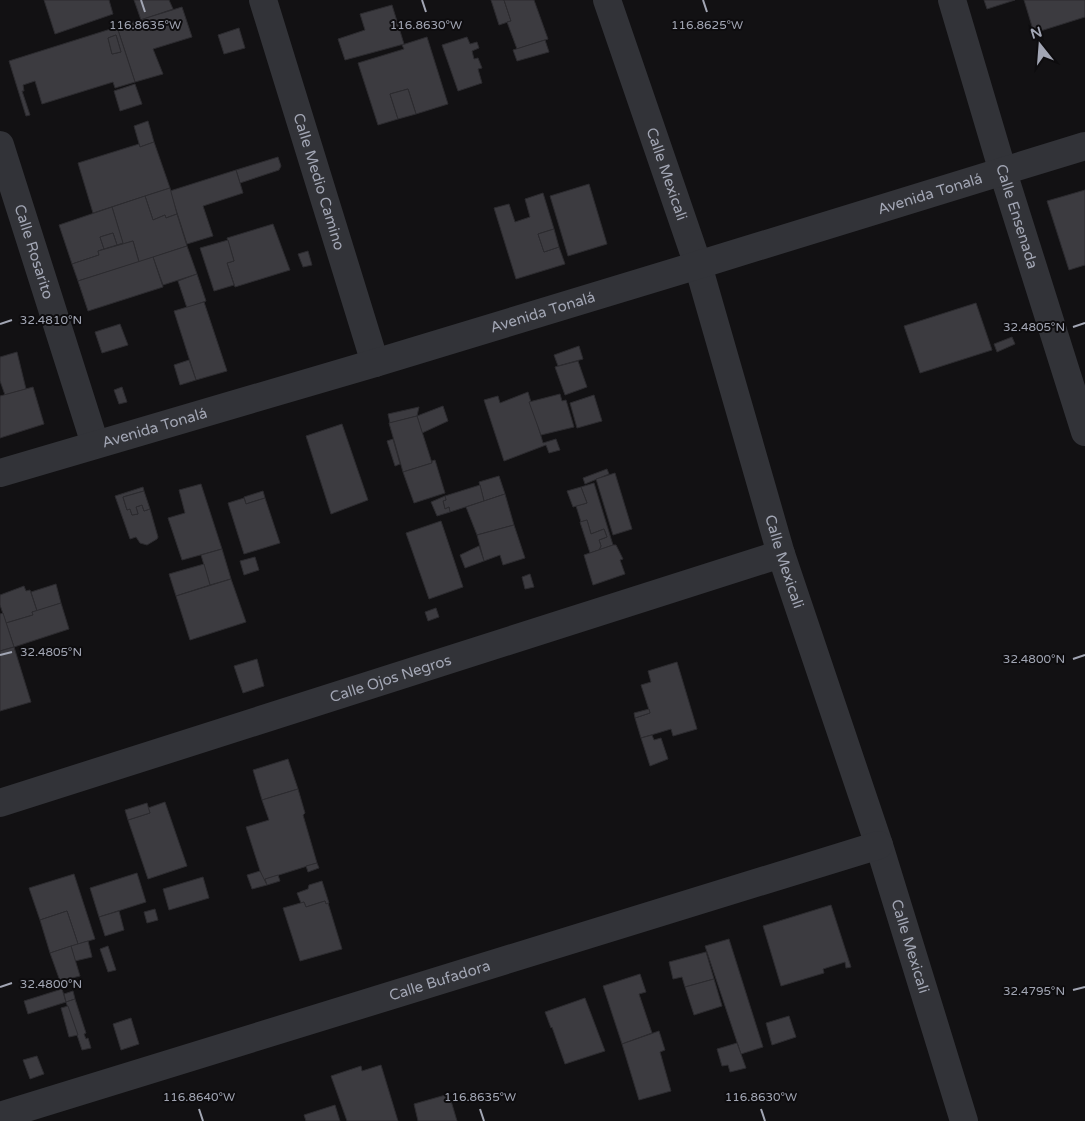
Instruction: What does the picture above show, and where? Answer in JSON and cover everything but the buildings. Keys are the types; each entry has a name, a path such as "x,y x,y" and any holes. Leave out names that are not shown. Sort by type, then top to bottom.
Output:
{"street":[{"name":"Calle Medio Camino","path":"262,0 375,363"},
{"name":"Calle Mexicali","path":"608,0 698,265 781,554 880,845 964,1121"},
{"name":"Calle Ensenada","path":"952,0 1003,172 1085,432"},
{"name":"Avenida Tonalá","path":"0,473 375,363 1085,146"},
{"name":"Calle Rosarito","path":"1,150 95,444"},
{"name":"Calle Ojos Negros","path":"0,802 781,554"},
{"name":"Calle Bufadora","path":"0,1116 880,845"}]}
